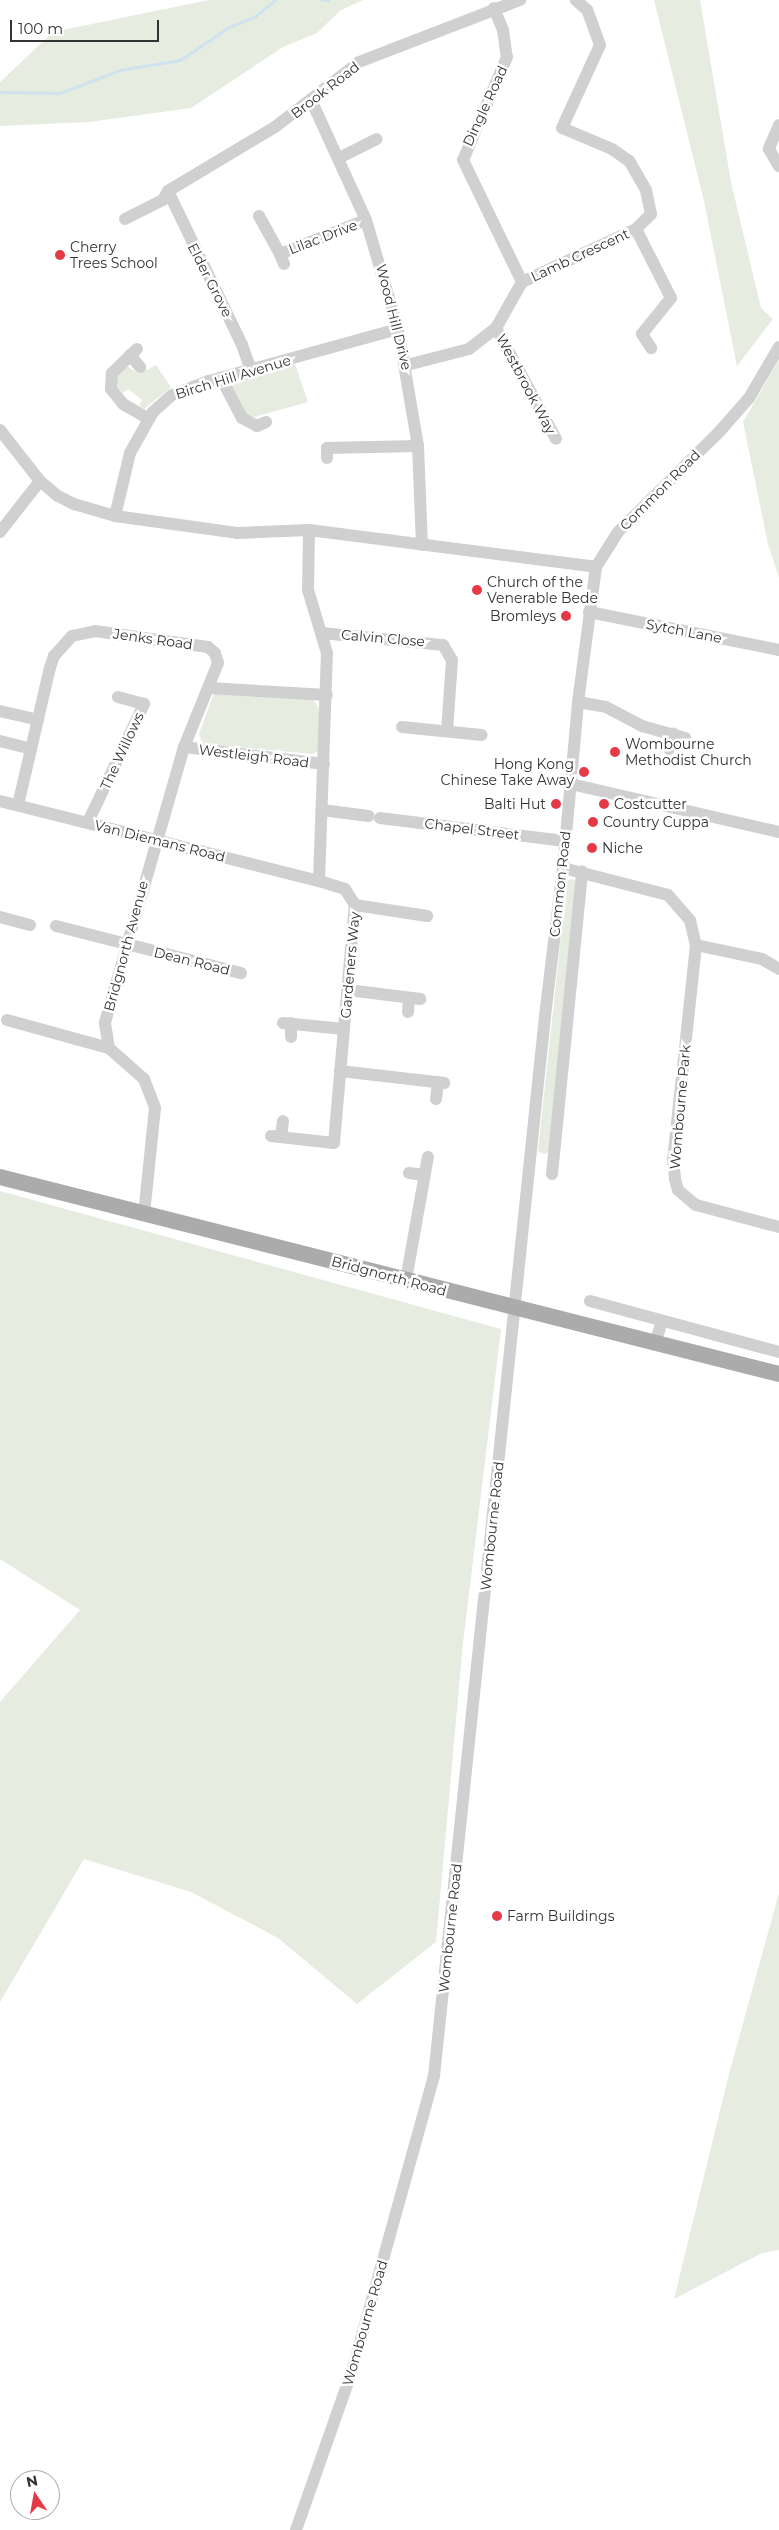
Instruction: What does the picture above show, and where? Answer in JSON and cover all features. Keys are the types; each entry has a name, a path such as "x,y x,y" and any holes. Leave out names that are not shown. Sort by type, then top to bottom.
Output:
{"main road":[{"name":"Bridgnorth Road","path":"0,1178 779,1374"}],"street":[{"name":"Brook Road","path":"125,219 163,200 168,191 312,102 359,62 494,8 520,0"},
{"name":"Lamb Crescent","path":"407,365 469,350 496,328 522,282 636,229 651,214 651,202 638,174 620,153 562,128 600,45 587,10 576,0"},
{"name":"Dingle Road","path":"494,8 503,30 507,57 463,160 522,282"},
{"name":"Wood Hill Drive","path":"312,102 366,220 407,365 418,446 422,546"},
{"path":"779,125 769,149 779,166"},
{"path":"339,158 377,139"},
{"name":"Elder Grove","path":"168,191 242,345 251,370"},
{"name":"Lilac Drive","path":"259,216 282,259 366,220"},
{"path":"636,229 671,298 642,334 651,348"},
{"name":"Westbrook Way","path":"496,328 556,440"},
{"name":"Birch Hill Avenue","path":"115,516 130,453 149,419 172,395 221,378 398,329"},
{"name":"Common Road","path":"515,1309 532,1160 545,1016 563,868 564,840 578,702 588,612 596,567 629,520 720,432 749,398 766,366 779,347"},
{"path":"140,367 134,352 112,373 110,388 123,404 149,419"},
{"path":"221,378 242,418 257,426 266,422"},
{"path":"0,430 40,481 74,504 115,516 237,533 309,530 596,567"},
{"path":"327,458 327,448 418,446"},
{"path":"0,532 40,481"},
{"path":"309,530 308,590 327,653 319,881"},
{"name":"Sytch Lane","path":"588,612 779,650"},
{"name":"Jenks Road","path":"18,805 54,656 72,636 87,630 208,647 215,653 218,663 184,747 156,840"},
{"name":"Calvin Close","path":"322,633 442,645 452,660 447,731"},
{"path":"209,688 326,695"},
{"name":"The Willows","path":"88,822 144,704 118,698"},
{"path":"578,702 606,707 642,726 678,736 669,749"},
{"path":"0,711 38,720"},
{"path":"402,727 482,735"},
{"path":"0,741 32,750"},
{"name":"Westleigh Road","path":"184,747 324,764"},
{"path":"571,784 779,832"},
{"name":"Van Diemans Road","path":"0,801 319,881"},
{"name":"Chapel Street","path":"322,810 564,840"},
{"name":"Bridgnorth Avenue","path":"109,1048 105,1023 156,840"},
{"name":"Wombourne Park","path":"563,868 582,871 668,894 690,920 696,944 673,1159 675,1180 678,1190 696,1205 779,1227"},
{"name":"Common Road","path":"532,1160 552,1167 582,871"},
{"name":"Gardeners Way","path":"283,1121 276,1136 334,1143 355,905 345,889 319,881"},
{"path":"355,905 427,916"},
{"path":"0,917 30,925"},
{"path":"11,934 13,921"},
{"name":"Dean Road","path":"56,926 241,973"},
{"path":"696,944 762,959 779,969"},
{"path":"348,990 414,998 408,1012"},
{"path":"7,1020 109,1048 144,1079 155,1108 144,1214"},
{"path":"290,1037 287,1024 344,1029"},
{"path":"340,1071 441,1083 436,1099"},
{"path":"406,1280 428,1157"},
{"path":"408,1174 424,1175"},
{"path":"590,1301 779,1352"},
{"name":"Wombourne Road","path":"296,2530 353,2368 434,2076 515,1309"},
{"path":"655,1344 662,1321"}],"shaded area":[{"path":"209,0 363,0 341,10 317,33 283,47 191,108 89,122 0,126 0,82 53,32"},
{"path":"654,0 700,0 731,182 761,308 773,319 737,366 704,201"},
{"path":"779,360 779,578 768,544 743,422"},
{"path":"295,364 308,402 254,417 246,416 232,387 234,381"},
{"path":"156,365 171,387 144,409 139,405 142,400 128,389 123,393 116,386 117,375 127,366 139,374"},
{"path":"214,693 313,699 320,711 318,751 313,754 203,744 199,734"},
{"path":"571,879 576,881 549,1152 544,1154 538,1151 567,881"},
{"path":"0,1191 501,1329 463,1643 436,1942 357,2004 278,1938 191,1892 84,1859 0,2002 0,1702 80,1610 0,1559"},
{"path":"779,1893 779,2250 762,2253 674,2299 729,2074"}],"waterway":[{"path":"0,92 60,93 120,70 180,60 229,27 254,17 275,0"},
{"path":"322,0 328,0"}],"place":[{"name":"Cherry Trees School","path":"60,255"},
{"name":"Church of the Venerable Bede","path":"477,590"},
{"name":"Bromleys","path":"566,616"},
{"name":"Wombourne Methodist Church","path":"615,752"},
{"name":"Hong Kong Chinese Take Away","path":"584,772"},
{"name":"Balti Hut","path":"556,804"},
{"name":"Costcutter","path":"604,804"},
{"name":"Country Cuppa","path":"593,822"},
{"name":"Niche","path":"592,848"},
{"name":"Farm Buildings","path":"497,1916"}]}
